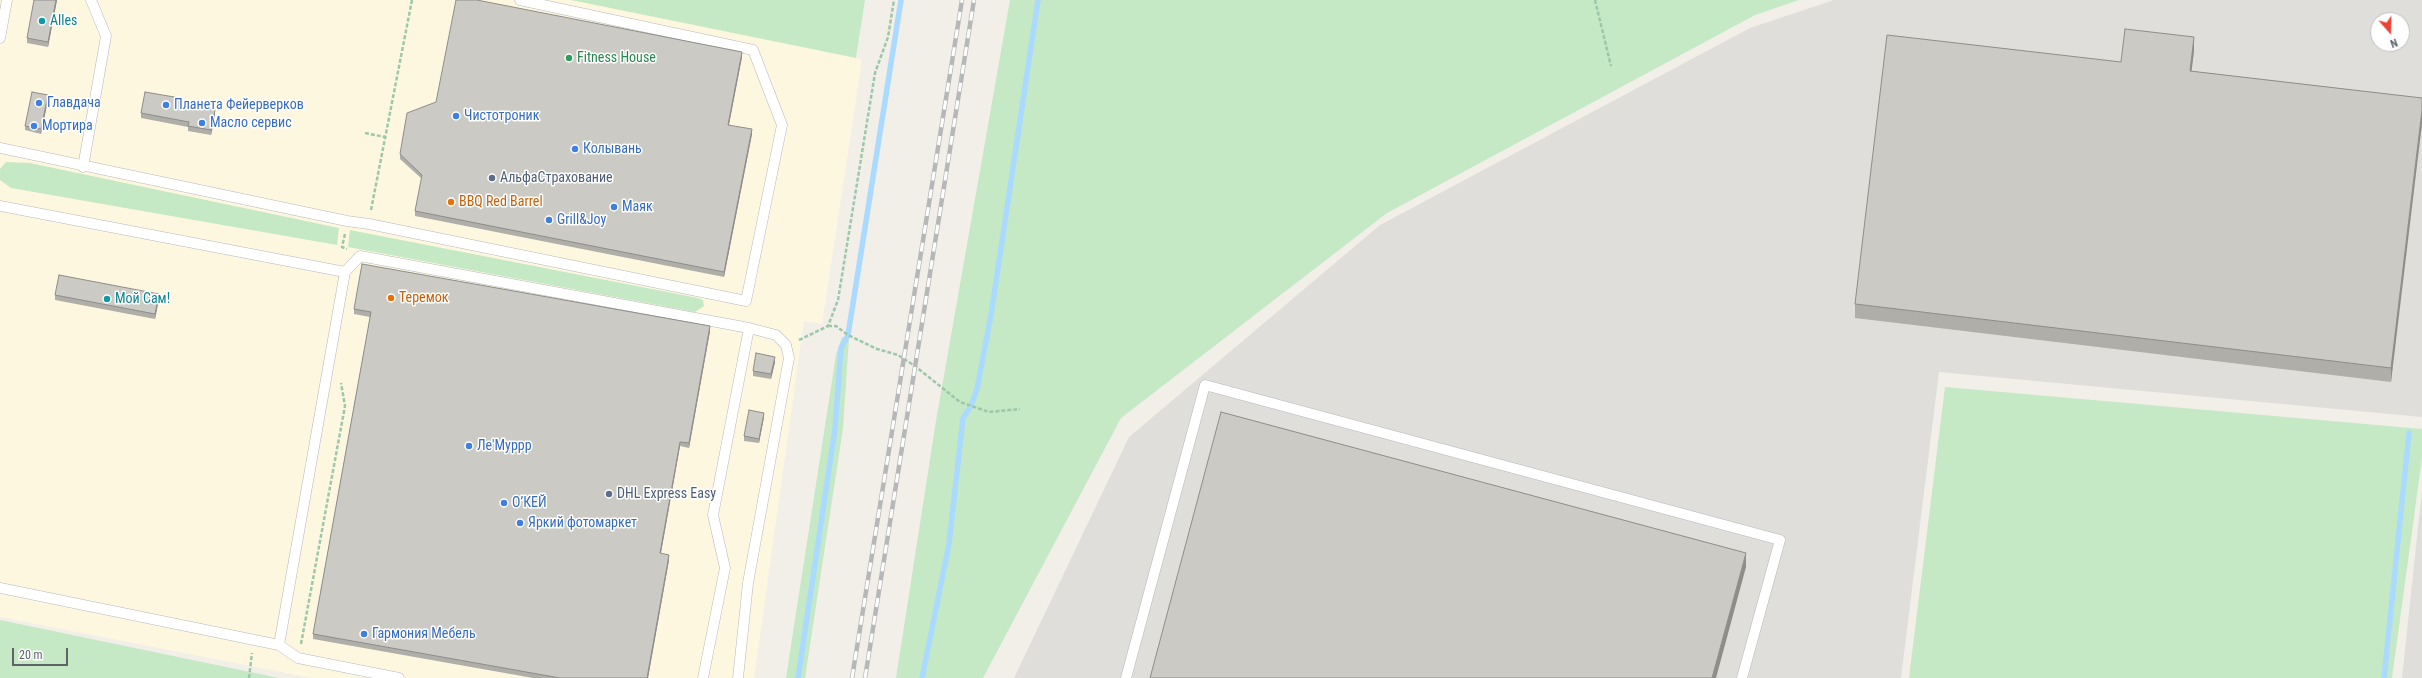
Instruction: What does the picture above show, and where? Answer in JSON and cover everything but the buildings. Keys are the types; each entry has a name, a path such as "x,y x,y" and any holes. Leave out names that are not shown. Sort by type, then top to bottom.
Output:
{"lane":[{"path":"0,38 7,0"},
{"path":"83,167 106,36 91,0"},
{"path":"0,148 32,153 83,167 746,301 782,125 753,50 520,0"},
{"path":"0,206 345,272"},
{"path":"279,645 345,272 360,256 749,328 776,336 786,345 789,358 748,583 738,678"},
{"path":"704,678 725,568 713,515 749,328"},
{"path":"1126,678 1205,385 1780,540 1742,678"},
{"path":"0,588 279,645 298,658 399,678"}],"path":[{"path":"368,224 412,0"},
{"path":"828,326 838,300 875,73 888,37 894,0"},
{"path":"1595,0 1611,66"},
{"path":"365,133 385,137"},
{"path":"347,221 342,247 360,256"},
{"path":"801,340 828,326 836,326 848,335 877,349 898,355 915,366 960,402 989,412 1020,409"},
{"path":"298,658 345,406 340,377"},
{"path":"249,678 251,660"}],"shaded area":[{"path":"0,0 865,0 856,58 862,60 822,324 804,321 754,678 312,678 0,617"},
{"path":"1834,0 2422,0 2422,417 1939,372 1901,678 1014,678 1129,437 1380,225 1750,28"},
{"path":"2422,490 2422,678 2402,678"}],"green space":[{"path":"571,0 865,0 856,58"},
{"path":"1010,0 1799,0 1755,15 1387,213 1121,418 983,678 896,678 936,421"},
{"path":"6,162 30,163 339,228 337,245 11,188 0,180 0,169"},
{"path":"350,230 698,298 703,300 704,306 695,312 348,247"},
{"path":"842,337 849,338 843,428 805,678 786,678 836,355"},
{"path":"1945,387 2422,429 2422,458 2392,678 1909,678"},
{"path":"0,620 279,678 0,678"}],"waterway":[{"path":"798,678 835,429 841,348 848,335 901,0"},
{"path":"922,678 949,544 963,418 971,406 977,389 991,315 1038,0"},
{"path":"2384,678 2409,433"}],"railway":[{"path":"852,678 962,0"},
{"path":"865,678 974,0"}],"place":[{"name":"Alles","path":"42,21"},
{"name":"Fitness House","path":"569,58"},
{"name":"Главдача","path":"39,103"},
{"name":"Планета Фейерверков","path":"166,105"},
{"name":"Чистотроник","path":"456,116"},
{"name":"Масло сервис","path":"202,123"},
{"name":"Мортира","path":"34,126"},
{"name":"Колывань","path":"575,149"},
{"name":"АльфаСтрахование","path":"492,178"},
{"name":"BBQ Red Barrel","path":"451,202"},
{"name":"Маяк","path":"614,207"},
{"name":"Grill&Joy","path":"549,220"},
{"name":"Теремок","path":"391,298"},
{"name":"Мой Сам!","path":"107,299"},
{"name":"Ле'Муррр","path":"469,446"},
{"name":"DHL Express Easy","path":"609,494"},
{"name":"О’КЕЙ","path":"504,503"},
{"name":"Яркий фотомаркет","path":"520,523"},
{"name":"Гармония Мебель","path":"364,634"}]}
